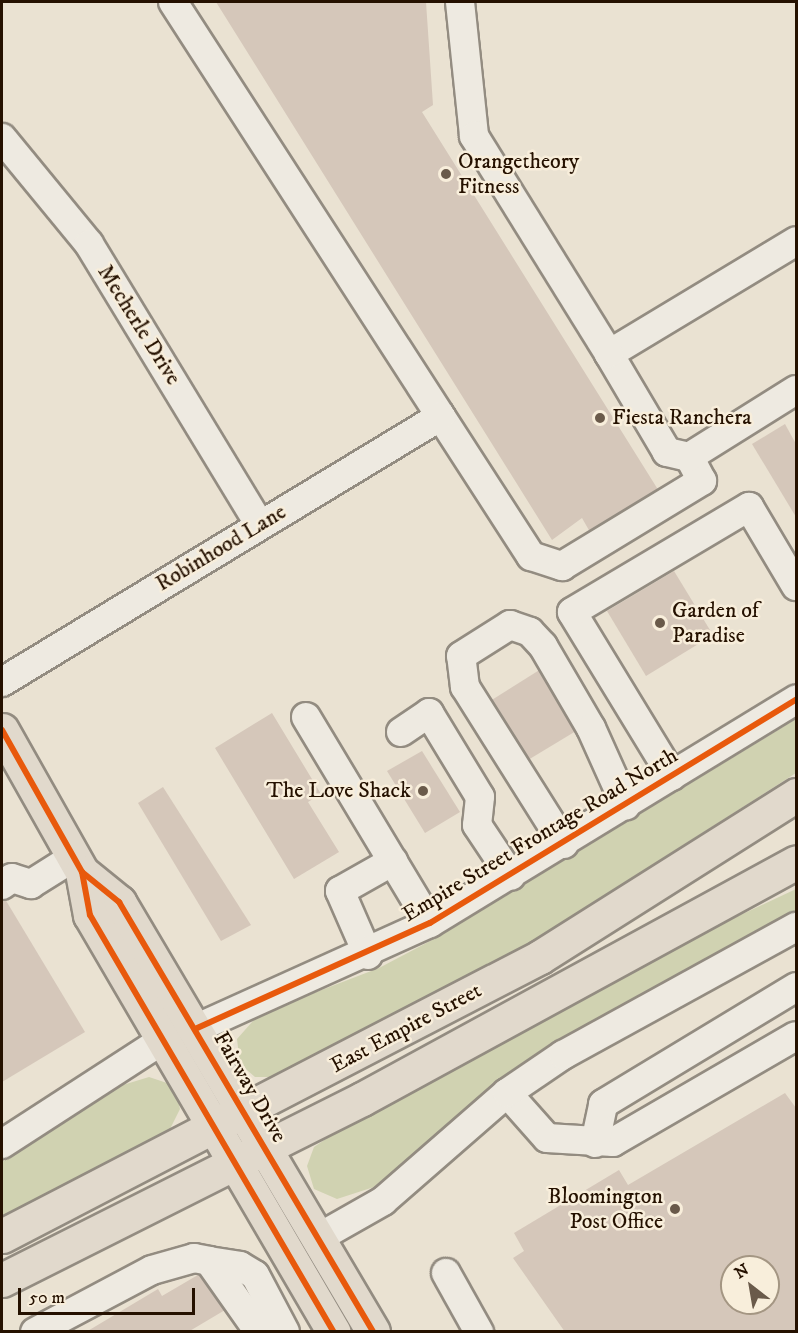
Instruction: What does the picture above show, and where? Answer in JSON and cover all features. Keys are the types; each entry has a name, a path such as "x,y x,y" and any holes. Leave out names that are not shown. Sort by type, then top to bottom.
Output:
{"main road":[{"name":"Fairway Drive","path":"2,730 78,864 90,915 164,1039 215,1129 233,1166 334,1332"},
{"name":"East Empire Street","path":"2,1236 215,1129 540,957 796,795"},
{"name":"East Empire Street","path":"2,1280 266,1149 796,862"},
{"name":"Fairway Drive","path":"78,864 119,902 374,1332"}],"street":[{"path":"174,2 531,555 562,566 702,481 689,457"},
{"path":"460,2 474,136 668,452 689,457 796,390"},
{"name":"Mecherle Drive","path":"2,138 89,244 259,524"},
{"path":"609,354 796,241"},
{"name":"Robinhood Lane","path":"2,682 259,524 441,416"},
{"path":"672,777 572,612 749,507 796,586"},
{"path":"564,844 465,687 461,656 510,625 530,632 543,646 591,728 626,806"},
{"name":"Empire Street Frontage Road North","path":"195,1029 234,1007 368,955 430,923 564,844 796,700"},
{"path":"401,732 429,713 480,798 477,825 511,876"},
{"path":"306,717 430,923"},
{"path":"368,955 340,891 393,861"},
{"path":"2,885 12,878 31,884 78,864"},
{"path":"318,1238 383,1201 507,1093 563,1055 796,927"},
{"path":"595,1143 603,1104 796,987"},
{"path":"507,1093 547,1138 595,1143 613,1142 796,1036"},
{"path":"2,1144 164,1039"},
{"path":"209,1261 259,1332"},
{"path":"35,1332 168,1263 209,1261 240,1266 255,1275 285,1332"},
{"path":"446,1273 479,1332"}],"green space":[{"path":"796,719 796,773 519,950 278,1077 255,1077 240,1064 237,1039 259,1014 379,968 434,939"},
{"path":"796,889 796,911 498,1082 374,1187 337,1199 314,1189 307,1166 314,1147 339,1130 702,933"},
{"path":"149,1077 170,1084 176,1092 180,1109 170,1129 2,1218 2,1162 113,1088"}],"building":[{"path":"216,2 426,2 433,105 422,112 662,496 594,539 582,518 552,540"},
{"path":"785,424 796,444 796,517 752,444"},
{"name":"Garden of Paradise","path":"674,571 713,635 646,676 607,611"},
{"path":"541,669 581,728 523,763 487,703"},
{"path":"272,713 321,794 308,802 339,852 294,879 215,748"},
{"name":"The Love Shack","path":"422,751 460,812 425,833 387,771"},
{"path":"163,787 251,925 221,941 138,803"},
{"path":"2,894 85,1032 2,1082"},
{"name":"Bloomington Post Office","path":"785,1093 796,1108 796,1332 565,1332 513,1258 524,1251 514,1233 619,1170 628,1185"},
{"path":"203,1272 225,1310 188,1332 86,1332 158,1289 162,1296"}],"cycle path":[{"path":"195,1029 430,923 796,700"},
{"path":"2,730 82,872 119,902 373,1332"},
{"path":"82,872 90,915 334,1332"}],"place":[{"name":"Orangetheory Fitness","path":"446,174"},
{"name":"Fiesta Ranchera","path":"600,418"},
{"name":"Garden of Paradise","path":"660,623"},
{"name":"The Love Shack","path":"423,791"},
{"name":"Bloomington Post Office","path":"675,1209"}]}
